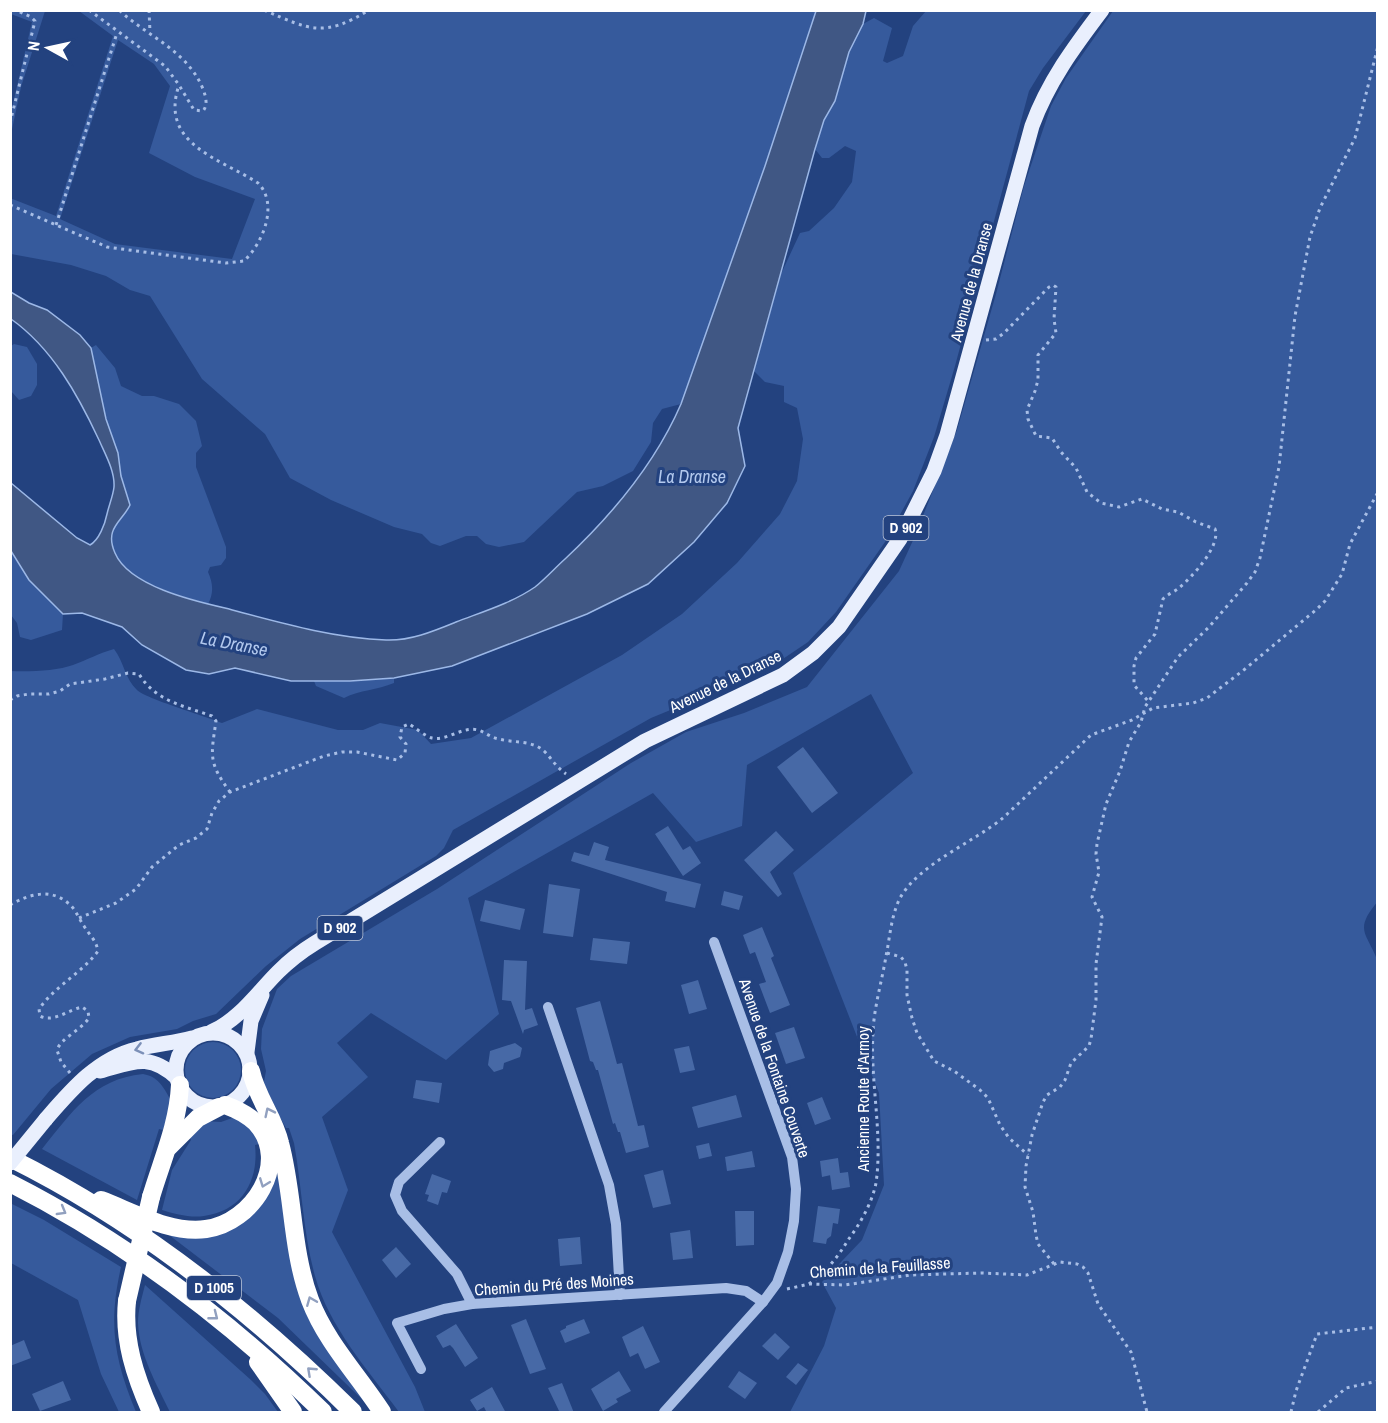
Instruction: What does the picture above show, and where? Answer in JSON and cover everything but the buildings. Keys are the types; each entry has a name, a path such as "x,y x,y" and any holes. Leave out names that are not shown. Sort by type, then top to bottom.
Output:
{"highway":[{"path":"251,1071 280,1140 299,1260 311,1303 333,1342 382,1413"},
{"path":"151,1413 134,1371 130,1354 126,1323 127,1301 151,1197 168,1148 178,1106 178,1082"},
{"path":"59,1185 174,1227 196,1230 229,1222 247,1209 261,1193 268,1174 269,1153 263,1133 257,1124 241,1112 222,1106 198,1118 168,1148"},
{"name":"D 1005","path":"10,1158 138,1233 214,1288 285,1347 353,1413"},
{"name":"D 1005","path":"10,1183 111,1241 154,1270 240,1336 323,1413"},
{"path":"240,1336 292,1413"}],"main road":[{"name":"Avenue de la Dranse","path":"211,1032 228,1023 278,971 305,949 621,755 669,728 783,675 813,653 832,634 881,569 927,488 947,435 1026,146 1040,106 1059,70 1102,10"},
{"name":"Avenue de la Dranse","path":"247,1053 251,1022 264,988"},
{"path":"10,1163 72,1090 90,1074 107,1060 122,1053 194,1038 211,1032 229,1035 239,1043 247,1053 251,1071 245,1089 236,1099 222,1106 207,1106 196,1102 186,1095 178,1082 162,1066 146,1061 90,1074"},
{"path":"178,1082 176,1067 179,1055 185,1045 194,1038"}],"street":[{"name":"Avenue de la Fontaine Couverte","path":"664,1413 766,1299 780,1275 790,1244 795,1205 795,1173 787,1142 714,942"},
{"path":"548,1007 609,1185 616,1224 620,1295"},
{"path":"440,1142 399,1182 395,1195 402,1211 457,1274 472,1304"},
{"name":"Chemin du Pré des Moines","path":"421,1369 398,1323 444,1309 472,1304 731,1288 766,1299"}],"path":[{"path":"10,123 35,21 16,10"},
{"path":"89,10 117,33 165,66 180,85 194,111 203,111 207,102 204,91 192,69 166,44 119,10"},
{"path":"149,10 150,32"},
{"path":"264,10 309,28 322,30 334,28 369,10"},
{"path":"56,225 117,33"},
{"path":"1054,1264 1038,1244 1033,1212 1025,1187 1028,1155 1043,1101 1047,1095 1060,1087 1071,1063 1089,1046 1091,1040 1102,917 1092,897 1100,872 1097,844 1109,793 1120,771 1129,742 1141,722 1142,713 1178,657 1209,627 1255,572 1279,467 1295,316 1310,237 1320,208 1355,138 1377,46"},
{"path":"10,205 106,247 235,263 244,261 258,245 264,229 268,199 264,189 258,183 196,147 182,132 175,111 175,98 180,85"},
{"path":"975,337 991,341 996,339 1005,333 1049,287 1053,285 1056,287 1054,319 1056,333 1038,355 1038,380 1027,410 1033,433 1036,436 1052,438 1056,442 1061,452 1076,468 1087,492 1101,503 1119,507 1142,499 1161,509 1179,512 1215,529 1217,534 1207,556 1181,587 1163,599 1155,634 1136,658 1134,686 1149,702"},
{"name":"Ancienne Route d'Armoy","path":"809,1284 827,1268 849,1239 867,1207 876,1183 873,1031 896,908 901,897 915,880 991,827 1090,735 1132,720 1153,708 1193,703 1207,698 1317,609 1325,601 1342,574 1350,544 1377,492"},
{"path":"10,700 29,694 49,694 76,682 105,679 128,673 139,674 152,691 161,698 212,716 216,721 212,760 218,775 230,792"},
{"path":"79,918 116,903 136,889 152,867 179,845 196,838 207,829 216,807 230,792 324,756 342,752 357,752 397,760 405,753 406,744 400,736 402,727 409,724 420,729 429,738 440,739 466,730 478,730 499,740 531,744 543,750 556,767 578,782"},
{"path":"10,905 22,898 40,893 56,895 70,904 96,940 98,951 89,963 39,1009 40,1016 45,1019 82,1007 88,1011 89,1018 85,1025 62,1041 57,1050 61,1062 71,1074"},
{"path":"887,953 901,957 905,963 907,995 912,1018 917,1033 934,1061 954,1071 988,1098 1000,1125 1009,1138 1028,1155"},
{"name":"Chemin de la Feuillasse","path":"766,1299 809,1284 845,1285 910,1275 982,1273 1027,1275 1060,1262 1077,1264 1088,1273 1098,1304 1131,1352 1147,1413"},
{"path":"1292,1413 1296,1391 1317,1334 1377,1327"},
{"path":"1318,1413 1346,1389 1377,1381"}],"shaded area":[{"path":"11,10 45,11 21,87 11,134 11,112 32,22 11,14"},
{"path":"79,11 816,11 765,166 681,404 662,409 653,423 651,442 633,471 603,486 577,492 524,542 499,547 486,544 477,536 466,536 440,546 431,543 422,534 394,527 331,500 290,478 265,434 202,379 150,296 130,290 106,276 71,265 11,254 10,198 56,216 113,36","holes":["118,40 154,64 170,86 149,153 195,177 255,199 232,259 115,244 60,219"]},
{"path":"926,11 1086,11 1043,68 1029,91 955,366 934,437 913,491 885,542 836,612 808,642 765,671 651,718 453,830 444,848 436,856 300,939 266,966 216,1014 177,1029 130,1037 92,1054 51,1089 13,1135 10,1134 10,671 59,669 114,649 137,690 222,723 257,709 338,730 363,730 380,723 418,730 431,744 471,738 622,655 682,614 737,563 780,514 797,481 803,439 797,408 784,402 784,386 765,382 754,371 781,274 800,233 809,231 834,208 852,182 856,151 845,146 829,158 822,158 815,149 824,120 835,100 849,52 863,24 874,18 892,28 883,61 887,63 903,56 913,26"},
{"path":"1113,11 1377,11 1378,901 1366,919 1364,931 1378,962 1377,1412 790,1412 824,1346 836,1308 822,1282 862,1240 884,1185 879,1093 793,873 913,773 871,694 747,765 742,826 696,842 653,793 468,898 499,1014 446,1060 371,1013 337,1043 368,1077 322,1117 348,1190 332,1232 415,1387 425,1412 399,1412 362,1364 340,1330 321,1295 315,1276 294,1143 289,1128 286,1128 263,1087 266,1071 261,1049 262,1029 277,989 291,976 437,889 631,763 686,732 744,713 807,687 899,571 915,536 957,430 1024,186 1051,106 1066,78"},
{"path":"14,344 27,347 37,364 37,385 31,396 19,400 11,391 11,346"},
{"path":"96,345 115,368 121,386 142,396 154,396 179,404 196,421 202,446 196,453 196,467 226,547 226,558 221,565 210,567 208,572 212,588 208,604 178,595 145,581 120,561 113,548 114,528 130,505 121,476 118,453 106,419 91,348"},
{"path":"10,551 29,580 63,614 62,630 31,640 20,637 17,623 11,615"},
{"path":"394,678 394,683 344,698 316,686 314,681 350,681"},
{"path":"213,1042 224,1044 233,1050 239,1059 241,1070 239,1081 233,1090 224,1096 213,1098 202,1096 193,1090 187,1081 185,1070 187,1059 193,1050 202,1044"},
{"path":"143,1074 158,1081 172,1102 163,1130 159,1129 137,1200 42,1149 74,1110 97,1090 126,1077"},
{"path":"235,1117 250,1127 259,1144 255,1145 256,1158 251,1182 238,1201 229,1208 204,1216 188,1216 162,1210 172,1170 191,1140 189,1136 202,1121 221,1122"},
{"path":"275,1176 281,1177 289,1236 370,1407 278,1318 169,1235 217,1232 239,1225 257,1210"},
{"path":"10,1203 44,1220 121,1267 115,1306 115,1341 123,1375 136,1412 119,1412 101,1374 78,1300 11,1263"},
{"path":"145,1285 251,1380 278,1412 170,1412 150,1369 139,1335 139,1313"}],"water":[{"name":"La Dranse","path":"816,11 866,11 863,24 849,52 835,101 824,120 815,149 738,428 745,466 727,503 694,542 648,584 587,614 452,666 394,678 291,681 235,668 209,674 186,670 142,645 122,627 82,613 63,614 29,580 11,551 11,483 77,538 90,545 99,536 103,527 113,494 114,481 107,457 73,390 39,344 11,319 11,292 47,310 80,335 91,348 106,419 118,453 121,476 130,505 115,526 112,544 122,565 148,583 180,596 285,624 325,633 386,640 404,639 431,632 507,602 535,587 599,525 631,488 659,447 681,404 765,166"}]}
